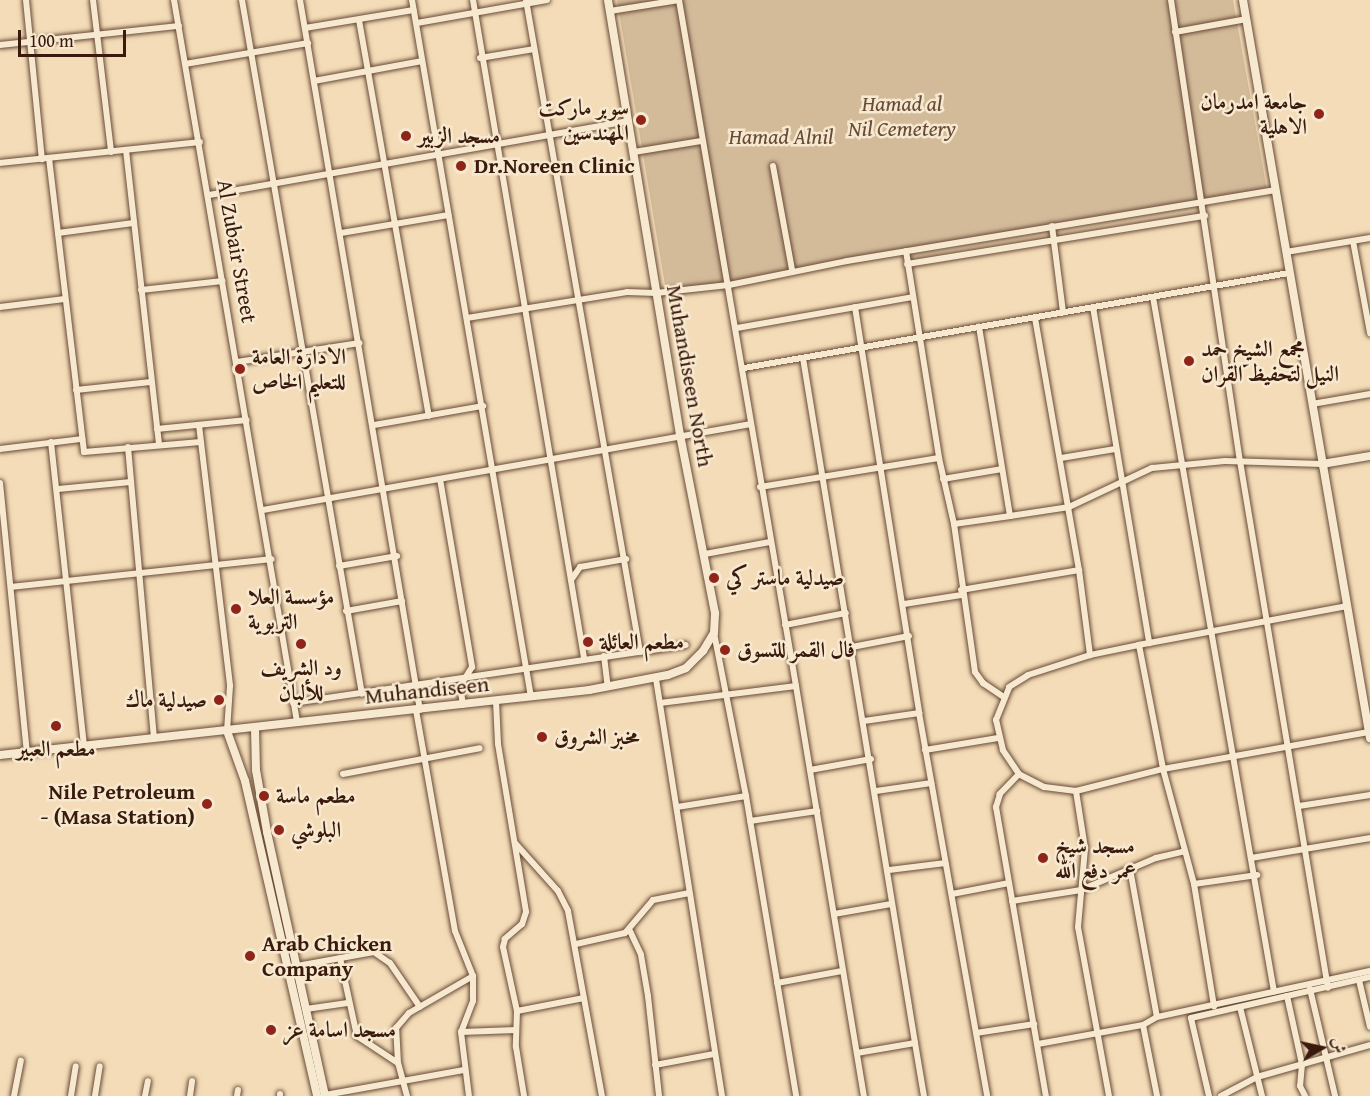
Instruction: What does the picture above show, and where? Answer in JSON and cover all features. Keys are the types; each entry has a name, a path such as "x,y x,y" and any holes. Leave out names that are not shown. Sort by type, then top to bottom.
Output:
{"main road":[{"name":"Muhandiseen North","path":"608,0 680,435 705,554 714,633"},
{"path":"1243,0 1369,735"},
{"path":"1322,464 1370,456"},
{"path":"608,687 656,679 690,665 714,633"},
{"name":"Muhandiseen","path":"0,755 255,729 297,722 608,687"},
{"path":"255,729 256,770 272,879 322,1096"},
{"path":"228,731 242,769 297,966 298,993 306,1009 322,1096"}],"street":[{"path":"26,0 29,42 58,232 84,452 201,442"},
{"path":"93,0 111,152"},
{"name":"Al Zubair Street","path":"174,0 263,510 297,722"},
{"path":"242,0 272,184 329,500 345,611 362,694"},
{"path":"300,0 397,556 416,684 423,759 455,931 472,976 473,1001 462,1032 464,1070 469,1096"},
{"path":"412,0 440,153 531,697"},
{"path":"472,0 494,142 525,309 584,658"},
{"path":"417,23 547,0"},
{"path":"610,11 679,0 700,141 744,368 748,424 796,686 864,1096"},
{"path":"1171,0 1216,286 1240,461 1290,745 1328,988"},
{"path":"526,2 603,452 626,559 640,652"},
{"path":"305,28 414,10"},
{"path":"1175,32 1246,19"},
{"path":"359,20 384,164 397,222 429,416"},
{"path":"0,45 179,26"},
{"path":"185,64 308,43"},
{"path":"480,58 534,49"},
{"path":"314,81 422,62"},
{"path":"208,195 330,175 494,142 629,121"},
{"path":"634,152 700,141"},
{"path":"0,163 200,142"},
{"path":"126,150 159,444"},
{"path":"773,166 792,270"},
{"path":"467,318 627,292 656,293 729,285 792,270 1274,190"},
{"path":"341,233 449,215"},
{"path":"907,264 1205,216"},
{"path":"58,232 133,223"},
{"path":"1052,226 1063,312"},
{"path":"1286,252 1370,238"},
{"path":"1353,242 1370,333"},
{"path":"906,251 939,458 954,524 961,593 977,678 1004,697"},
{"path":"744,368 1289,273"},
{"path":"141,290 223,281"},
{"path":"737,328 912,297"},
{"path":"1154,297 1251,858 1257,875 1274,992"},
{"path":"0,307 65,299"},
{"path":"855,307 879,467 904,604 919,713 987,1096"},
{"path":"1093,308 1120,482 1149,643"},
{"path":"1035,318 1069,507 1090,655"},
{"path":"979,327 1010,516"},
{"path":"237,362 360,343"},
{"path":"803,358 871,759 889,870 891,904 924,1096"},
{"path":"76,390 151,382"},
{"path":"1312,404 1370,394"},
{"path":"374,425 483,406"},
{"path":"157,429 247,420"},
{"path":"199,424 230,686 228,731"},
{"path":"263,510 603,452 680,435 748,424"},
{"path":"0,449 82,439"},
{"path":"51,442 58,489 65,580 84,746"},
{"path":"128,447 154,738"},
{"path":"1061,458 1115,449"},
{"path":"760,487 939,458"},
{"path":"954,524 1069,507 1141,470 1182,463 1240,461 1322,464"},
{"path":"944,479 1002,469"},
{"path":"440,479 472,667 460,686 463,705"},
{"path":"58,489 131,482"},
{"path":"0,484 27,752"},
{"path":"705,554 770,542"},
{"path":"339,566 397,556"},
{"path":"10,587 271,559"},
{"path":"571,580 580,567 626,559"},
{"path":"904,604 1079,570"},
{"path":"345,611 402,601"},
{"path":"1347,606 1090,655 1028,675 1009,687 1004,697 996,720 998,738 1018,774 1044,787 1076,792 1163,769 1234,755 1369,735"},
{"path":"784,625 846,613"},
{"path":"714,633 746,796 796,1096"},
{"path":"852,647 909,636"},
{"path":"294,703 464,679 584,658 686,645"},
{"path":"1138,645 1163,769 1183,852 1194,884 1214,1006"},
{"path":"604,656 608,687"},
{"path":"656,679 722,1096"},
{"path":"660,703 796,686"},
{"path":"496,701 497,736 526,915 503,947 518,1011 516,1030 524,1096"},
{"path":"864,721 919,713"},
{"path":"926,750 998,738"},
{"path":"343,774 480,748"},
{"path":"810,770 871,759"},
{"path":"1018,774 997,801 1046,1096"},
{"path":"876,791 931,783"},
{"path":"1076,792 1084,848 1078,927 1109,1096"},
{"path":"1299,806 1370,795"},
{"path":"677,807 746,796"},
{"path":"750,821 817,811"},
{"path":"1251,858 1370,838"},
{"path":"515,842 564,901 576,944 602,1096"},
{"path":"1012,901 1081,890 1130,869 1183,852"},
{"path":"889,870 946,863"},
{"path":"1130,869 1157,1017"},
{"path":"1194,884 1257,875"},
{"path":"952,894 1009,883"},
{"path":"576,944 630,931 653,900 689,893"},
{"path":"834,914 891,904"},
{"path":"630,931 641,955 659,1096"},
{"path":"297,966 368,951 390,963 420,1007"},
{"path":"339,958 357,1036 398,1063"},
{"path":"777,982 842,971"},
{"path":"1038,1044 1143,1025 1157,1017 1370,971"},
{"path":"407,1096 398,1063 396,1028 401,1019 472,976"},
{"path":"1209,1096 1191,1019 1370,977"},
{"path":"1359,980 1370,1027"},
{"path":"1308,983 1335,1096"},
{"path":"1287,996 1302,1064 1300,1086 1305,1096"},
{"path":"518,1011 584,998"},
{"path":"306,1009 348,1003"},
{"path":"1240,1007 1262,1096"},
{"path":"976,1033 1034,1024"},
{"path":"1143,1025 1157,1096"},
{"path":"462,1032 516,1030"},
{"path":"857,1053 915,1043"},
{"path":"1221,1096 1257,1077 1370,1045"},
{"path":"654,1065 714,1054"},
{"path":"15,1096 21,1060"},
{"path":"71,1096 76,1066"},
{"path":"95,1096 100,1066"},
{"path":"322,1096 464,1070"},
{"path":"145,1096 148,1081"},
{"path":"190,1096 192,1081"}],"green space":[{"name":"Hamad Alnil","path":"617,0 1233,0 1267,190 667,297"}],"place":[{"name":"جامعة امدرمان الاهلية","path":"1319,114"},
{"name":"سوبر ماركت المهندسين","path":"641,120"},
{"name":"مسجد الزبير","path":"406,136"},
{"name":"Dr.Noreen Clinic","path":"461,166"},
{"name":"مجمع الشيخ حمد النيل لتحفيظ القران","path":"1189,361"},
{"name":"الادارة العامة للتعليم الخاص","path":"240,369"},
{"name":"صيدلية ماستر كي","path":"714,578"},
{"name":"مؤسسة العلا التربوية","path":"236,609"},
{"name":"مطعم العائلة","path":"588,642"},
{"name":"ود الشريف للألبان","path":"301,644"},
{"name":"فال القمر للتسوق","path":"725,650"},
{"name":"صيدلية ماك","path":"219,700"},
{"name":"مطعم العبير","path":"56,726"},
{"name":"مخبز الشروق","path":"542,737"},
{"name":"مطعم ماسة","path":"264,796"},
{"name":"Nile Petroleum - (Masa Station)","path":"207,804"},
{"name":"البلوشي","path":"279,830"},
{"name":"مسجد شيخ عمر دفع الله","path":"1043,858"},
{"name":"Arab Chicken Company","path":"250,956"},
{"name":"مسجد اسامة عز","path":"271,1030"}],"park label":[{"name":"Hamad al Nil Cemetery","path":"902,116"}]}
